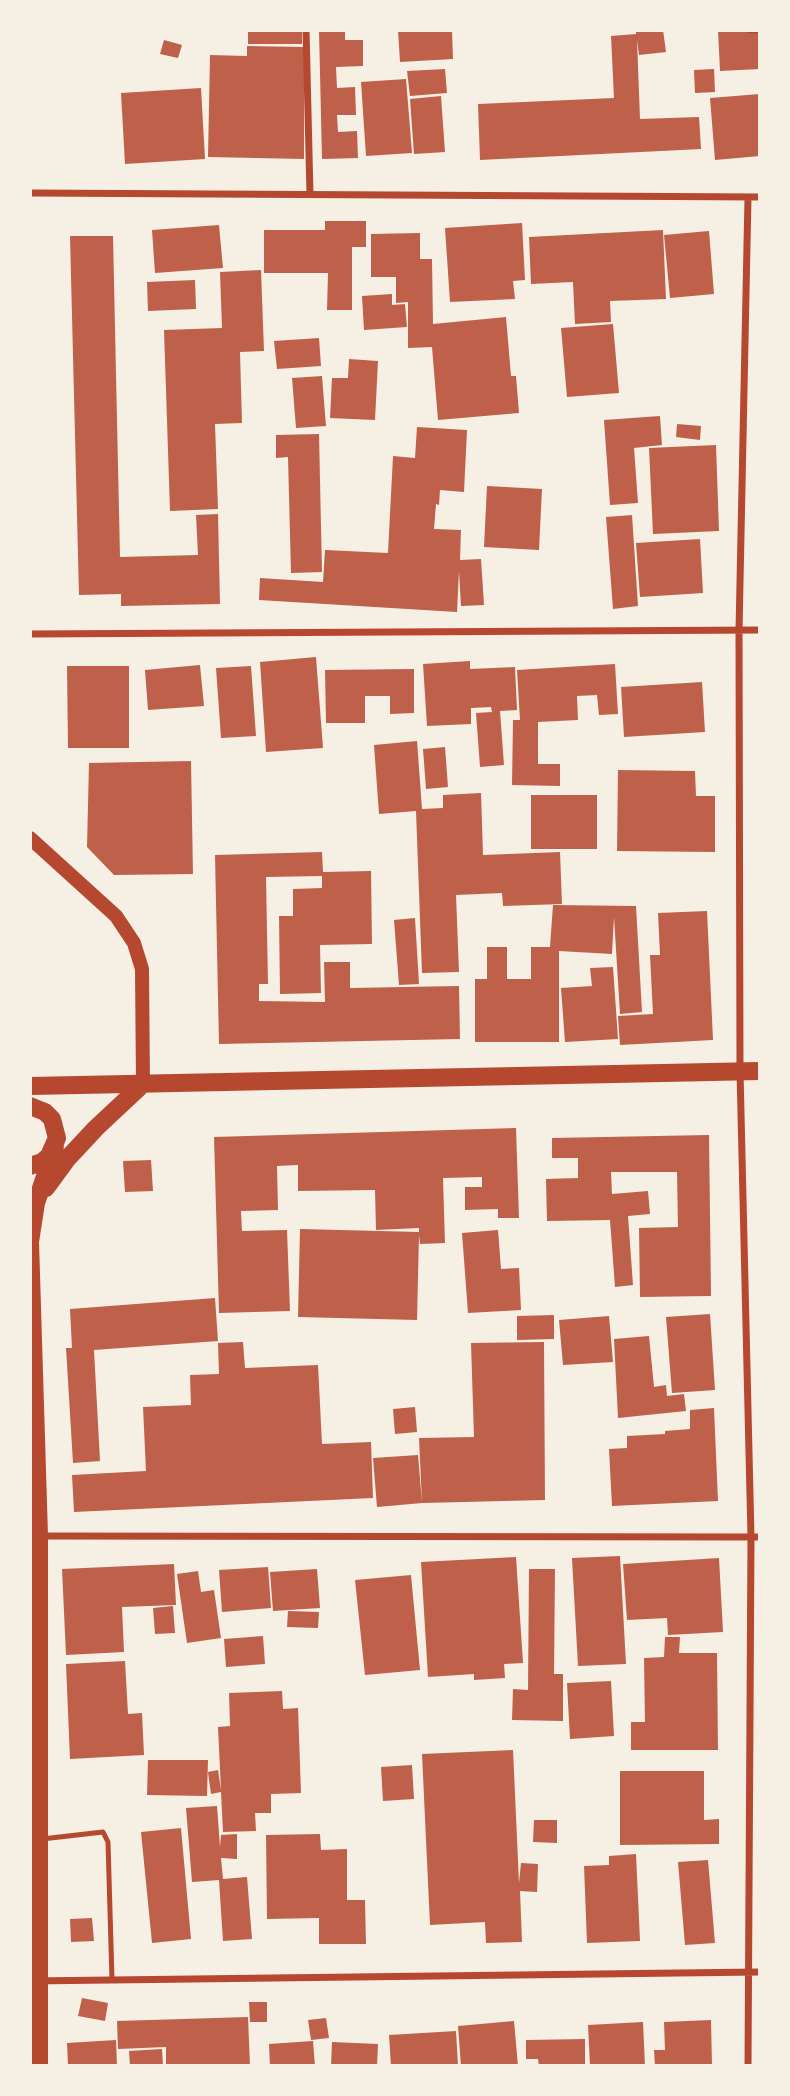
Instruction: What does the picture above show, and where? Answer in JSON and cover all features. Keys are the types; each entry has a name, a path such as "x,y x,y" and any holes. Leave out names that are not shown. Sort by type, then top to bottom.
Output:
{"main road":[{"path":"30,838 116,916 134,943 142,969 144,1084"},
{"path":"39,2066 34,1981 38,1839 30,1242 36,1203 55,1147 56,1128 37,1109 33,1090 144,1084 760,1071"},
{"path":"36,1203 68,1158 119,1105 144,1084"},
{"path":"30,1166 42,1162 55,1147"}],"street":[{"path":"306,30 310,194"},
{"path":"750,30 760,30"},
{"path":"30,193 760,197"},
{"path":"748,197 739,631 740,1071 751,1538 748,2066"},
{"path":"30,634 760,631"},
{"path":"34,1536 760,1538"},
{"path":"34,1981 760,1972"}],"lane":[{"path":"38,1839 103,1832 108,1842 112,1980"}],"building":[{"path":"248,30 302,30 302,44 248,44"},
{"path":"319,30 345,30 345,40 363,40 363,66 336,67 337,88 355,87 356,115 337,115 338,132 357,131 358,158 322,159"},
{"path":"398,30 452,30 453,59 400,62"},
{"path":"636,30 663,30 666,52 639,55 637,40 640,119 699,117 701,149 480,160 478,104 614,98 611,36 636,34"},
{"path":"718,30 760,30 760,69 720,71"},
{"path":"164,40 182,45 178,58 160,54"},
{"path":"247,46 304,47 304,159 208,157 210,55 247,56"},
{"path":"445,69 447,93 410,96 407,71"},
{"path":"714,69 715,92 695,93 694,70"},
{"path":"406,79 412,153 366,156 361,82"},
{"path":"201,88 205,159 125,164 121,93"},
{"path":"760,94 760,156 715,160 710,98"},
{"path":"441,96 445,152 414,154 410,99"},
{"path":"325,221 366,221 366,247 352,247 352,310 327,310 328,273 264,273 264,230 325,230"},
{"path":"522,223 525,280 513,281 515,299 450,302 445,228"},
{"path":"219,225 223,268 155,273 152,230"},
{"path":"663,230 666,299 610,301 611,322 575,324 573,282 531,284 529,237"},
{"path":"709,231 714,294 670,298 664,235"},
{"path":"420,233 420,259 432,259 433,324 506,317 511,376 516,376 519,413 438,420 432,347 408,348 408,302 396,303 396,277 371,277 371,234"},
{"path":"70,236 113,236 120,557 198,555 196,515 218,514 220,604 121,606 121,594 79,595"},
{"path":"261,270 264,351 240,352 242,423 215,424 218,509 170,511 164,330 222,328 220,272"},
{"path":"195,280 196,309 148,311 147,282"},
{"path":"392,294 392,305 405,304 407,327 364,330 362,296"},
{"path":"613,324 619,393 567,397 561,328"},
{"path":"319,338 321,366 277,369 274,341"},
{"path":"349,359 378,361 375,420 330,418 332,378 348,378"},
{"path":"322,376 326,426 296,428 292,378"},
{"path":"660,416 662,445 634,448 638,503 610,505 604,420"},
{"path":"677,424 701,426 700,440 676,437"},
{"path":"417,427 467,430 464,492 440,490 434,529 461,530 460,560 481,559 484,605 461,606 459,571 457,612 259,600 260,578 323,582 325,550 388,553 393,456 415,458"},
{"path":"319,434 322,572 291,573 288,457 276,458 276,435"},
{"path":"716,445 719,531 653,534 649,448"},
{"path":"487,486 542,489 539,550 484,547"},
{"path":"632,515 638,606 613,609 606,517"},
{"path":"700,539 703,593 640,597 636,543"},
{"path":"316,657 323,748 266,752 260,662"},
{"path":"470,661 470,669 515,667 517,710 500,711 504,765 480,767 476,713 492,712 491,707 471,708 471,724 427,726 423,664"},
{"path":"615,664 618,714 599,715 597,695 577,696 578,720 538,722 538,764 560,764 560,786 512,785 513,720 520,720 517,670"},
{"path":"200,665 204,706 148,710 145,670"},
{"path":"67,666 129,666 129,748 68,748"},
{"path":"251,666 256,736 221,738 216,668"},
{"path":"414,669 414,713 390,714 390,696 365,696 365,723 326,723 325,670"},
{"path":"702,682 705,732 624,737 621,687"},
{"path":"417,741 422,809 443,808 443,795 481,793 483,855 560,852 562,904 503,906 502,893 456,895 459,972 422,973 416,811 379,814 374,745"},
{"path":"445,747 448,787 426,789 423,749"},
{"path":"191,761 193,874 114,875 87,847 89,763"},
{"path":"618,770 695,771 696,796 715,796 715,852 617,851"},
{"path":"531,795 597,795 597,849 531,849"},
{"path":"322,852 323,872 371,871 372,944 320,945 321,993 280,994 279,916 293,916 293,889 322,888 322,876 266,877 268,984 259,984 259,1001 325,1002 324,962 350,962 350,988 459,986 460,1039 219,1044 215,855"},
{"path":"553,905 636,906 642,1012 620,1014 614,917 612,954 559,951 559,1042 475,1042 475,979 487,979 487,947 507,947 507,979 531,979 531,947 550,947"},
{"path":"707,911 713,1040 620,1045 618,1016 653,1014 650,955 660,955 658,913"},
{"path":"415,918 419,984 399,985 394,920"},
{"path":"613,967 618,1039 565,1042 561,988 592,986 590,968"},
{"path":"516,1128 519,1218 498,1218 498,1209 465,1210 465,1187 482,1187 482,1177 443,1178 445,1243 420,1244 419,1235 417,1320 298,1317 300,1229 419,1232 419,1228 376,1230 375,1190 298,1191 298,1165 277,1166 278,1210 241,1211 242,1231 287,1230 290,1311 219,1313 214,1137"},
{"path":"709,1135 711,1296 640,1297 639,1228 678,1227 677,1172 611,1172 612,1194 648,1191 650,1214 628,1216 633,1285 615,1287 610,1220 547,1221 546,1179 578,1178 578,1158 552,1158 552,1138"},
{"path":"151,1160 153,1191 125,1192 123,1161"},
{"path":"498,1230 501,1269 519,1268 521,1310 468,1313 462,1233"},
{"path":"215,1298 218,1341 94,1350 100,1461 73,1463 66,1348 72,1348 70,1309"},
{"path":"710,1314 715,1390 672,1393 666,1317"},
{"path":"554,1315 554,1339 517,1340 517,1316"},
{"path":"609,1316 613,1362 563,1365 559,1320"},
{"path":"649,1336 654,1387 666,1385 667,1396 684,1394 686,1411 618,1418 614,1339"},
{"path":"243,1342 245,1368 318,1365 322,1444 371,1442 373,1498 74,1512 72,1475 146,1471 143,1407 191,1405 190,1375 219,1374 218,1343"},
{"path":"544,1342 545,1500 422,1503 419,1438 474,1437 471,1343"},
{"path":"415,1407 417,1432 395,1434 393,1409"},
{"path":"714,1408 718,1501 612,1506 609,1449 627,1448 627,1436 665,1434 665,1431 690,1429 690,1410"},
{"path":"418,1455 422,1503 377,1507 373,1458"},
{"path":"620,1556 626,1664 578,1666 572,1558"},
{"path":"516,1557 523,1663 504,1664 505,1678 474,1680 474,1674 428,1677 421,1562"},
{"path":"719,1558 723,1632 668,1635 667,1618 627,1620 623,1564"},
{"path":"174,1564 176,1605 122,1607 124,1652 66,1655 62,1569"},
{"path":"268,1567 271,1608 222,1612 219,1570"},
{"path":"317,1569 320,1608 273,1611 270,1572"},
{"path":"529,1569 555,1569 554,1674 563,1674 563,1721 512,1720 513,1689 528,1690"},
{"path":"198,1571 201,1592 214,1590 221,1638 187,1643 177,1574"},
{"path":"411,1575 420,1670 365,1675 355,1580"},
{"path":"173,1606 175,1633 155,1634 153,1608"},
{"path":"288,1611 319,1612 318,1628 287,1627"},
{"path":"263,1636 265,1664 226,1667 224,1639"},
{"path":"665,1637 680,1637 679,1653 717,1653 718,1750 631,1750 631,1722 645,1722 644,1658 664,1657"},
{"path":"125,1661 128,1714 142,1713 144,1755 70,1759 66,1664"},
{"path":"611,1681 614,1736 570,1739 567,1683"},
{"path":"282,1691 283,1709 298,1708 301,1793 271,1794 271,1813 255,1813 256,1831 223,1832 221,1792 211,1794 208,1772 218,1770 221,1790 218,1727 230,1726 229,1693"},
{"path":"513,1750 519,1883 521,1863 538,1864 537,1892 520,1891 522,1942 486,1943 485,1922 430,1925 422,1754"},
{"path":"148,1760 208,1760 207,1796 147,1795"},
{"path":"412,1765 414,1799 383,1801 381,1767"},
{"path":"620,1771 704,1771 704,1820 719,1819 719,1844 620,1845"},
{"path":"217,1806 220,1847 221,1835 237,1834 237,1859 221,1858 223,1879 247,1877 252,1939 223,1941 219,1880 192,1882 186,1808"},
{"path":"534,1820 557,1820 557,1843 533,1842"},
{"path":"181,1828 191,1939 152,1943 141,1832"},
{"path":"320,1834 321,1850 347,1849 347,1900 365,1900 366,1944 319,1944 319,1918 267,1919 266,1835"},
{"path":"636,1854 640,1941 587,1943 584,1866 609,1865 609,1856"},
{"path":"708,1860 715,1943 685,1945 678,1862"},
{"path":"92,1918 94,1941 71,1942 70,1919"},
{"path":"82,1998 108,2003 105,2021 78,2016"},
{"path":"249,2002 267,2002 267,2022 250,2022"},
{"path":"248,2017 250,2066 166,2066 166,2047 118,2049 117,2021"},
{"path":"326,2018 329,2038 311,2040 308,2020"},
{"path":"711,2020 712,2066 655,2066 654,2050 665,2050 664,2022"},
{"path":"514,2021 518,2066 461,2066 458,2026"},
{"path":"643,2022 645,2066 590,2066 588,2025"},
{"path":"456,2031 458,2066 391,2066 389,2035"},
{"path":"585,2039 585,2066 539,2066 538,2059 526,2059 526,2040"},
{"path":"116,2040 117,2066 68,2066 67,2043"},
{"path":"313,2041 315,2066 270,2066 269,2044"},
{"path":"332,2042 378,2044 377,2066 331,2066"},
{"path":"162,2049 163,2066 130,2066 129,2051"}]}
